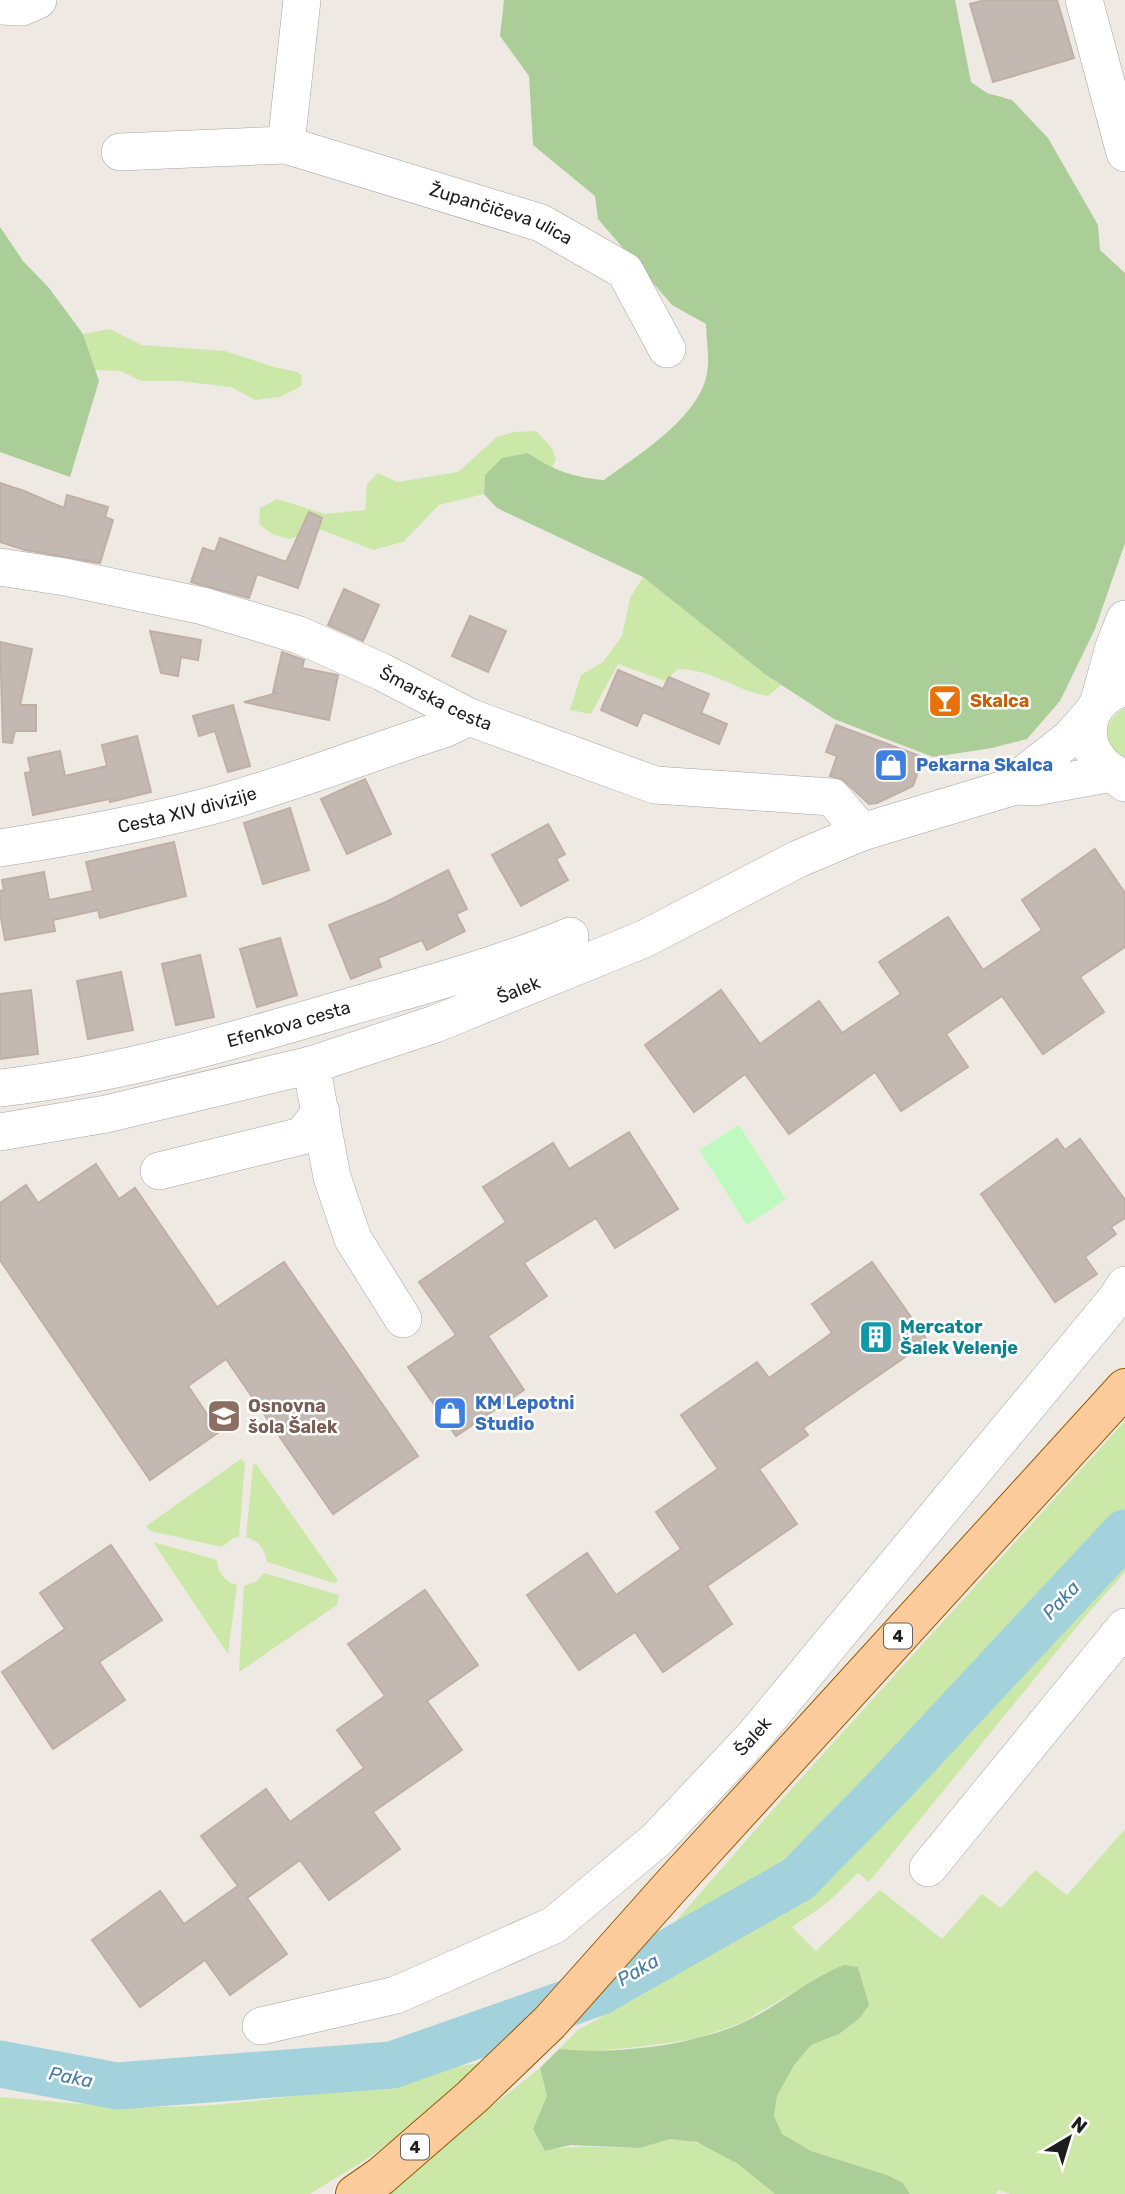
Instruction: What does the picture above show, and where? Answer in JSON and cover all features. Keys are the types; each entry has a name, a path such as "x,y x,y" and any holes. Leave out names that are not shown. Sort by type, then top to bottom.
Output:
{"main road":[{"name":"4","path":"355,2194 381,2176 472,2097 550,2022 1125,1388"}],"street":[{"path":"0,6 22,7 38,0"},
{"path":"286,145 302,0"},
{"path":"1084,0 1125,153"},
{"name":"Župančičeva ulica","path":"120,152 286,145 541,223 625,271 667,349"},
{"name":"Šmarska cesta","path":"0,567 65,577 203,606 299,635 382,671 470,717 655,785 832,797 862,832"},
{"path":"1121,778 1097,759 1089,740 1088,726 1106,700 1114,647 1125,619"},
{"path":"1015,786 1027,772 1070,738 1106,700"},
{"name":"Cesta XIV divizije","path":"0,848 103,832 210,806 272,788 444,729 470,717"},
{"path":"1015,786 1035,787 1121,778"},
{"name":"Šalek","path":"0,1132 106,1114 311,1065 435,1024 525,972 644,939 798,859 862,832 1015,786"},
{"name":"Efenkova cesta","path":"0,1088 31,1085 203,1049 525,972 570,936"},
{"path":"311,1065 332,1177 353,1238 403,1318"},
{"path":"159,1171 302,1136 321,1112"},
{"name":"Šalek","path":"261,2026 396,1995 555,1924 656,1840 754,1736 1125,1285"},
{"path":"928,1868 1125,1627"}],"green space":[{"path":"504,0 955,0 971,82 987,93 1012,100 1048,138 1098,225 1100,250 1125,273 1125,543 1095,629 1060,701 1027,739 992,748 933,757 834,719 766,675 643,577 497,508 484,494 485,475 502,458 528,453 564,472 604,480 650,447 680,420 702,389 708,361 706,324 672,305 598,219 595,196 533,145 529,76 500,36"},
{"path":"0,227 23,261 49,288 83,334 99,381 70,477 0,452"},
{"path":"110,329 141,345 225,351 297,372 302,376 301,386 280,397 255,400 231,387 180,381 141,381 121,371 95,370 83,334"},
{"path":"536,431 552,448 556,459 552,469 528,453 485,475 484,494 439,505 403,542 373,550 322,530 289,539 272,534 259,524 260,508 277,499 325,514 365,510 367,484 378,473 397,482 458,472 497,437 514,432"},
{"path":"643,577 781,685 768,696 691,670 678,669 665,681 618,664 591,714 570,710 581,675 603,662 622,636 630,598"},
{"path":"1125,708 1125,759 1112,747 1107,733 1112,719"},
{"path":"739,1125 786,1199 747,1225 699,1150"},
{"path":"1125,1421 1125,1515 1105,1541 886,1781 790,1870 709,1923 648,1953 785,1796"},
{"path":"241,1459 245,1463 239,1537 233,1538 222,1547 150,1531 146,1526"},
{"path":"256,1464 338,1580 334,1583 267,1562 261,1546 246,1537 253,1465"},
{"path":"153,1542 217,1560 223,1576 237,1585 228,1654"},
{"path":"1125,1548 1125,1572 1084,1618 869,1882 858,1873 827,1903 792,1927 816,1951 880,1890 942,1939 982,1894 1001,1908 1035,1870 1067,1895 1125,1829 1125,2194 1010,2194 998,2190 996,2194 910,2194 903,2183 887,2175 811,2151 781,2134 774,2116 777,2096 793,2065 811,2045 838,2034 860,2018 868,2006 858,1967 827,1972 741,2023 696,2039 583,2052 559,2049 578,2030 649,1991 791,1894 901,1789 1018,1659"},
{"path":"264,1573 339,1595 337,1605 239,1672 244,1586 257,1581"},
{"path":"844,1965 858,1967 869,2005 860,2018 839,2034 811,2045 794,2065 777,2096 774,2116 782,2134 811,2151 887,2175 903,2183 910,2194 775,2194 738,2164 697,2142 670,2139 640,2148 571,2145 545,2151 533,2129 547,2096 540,2068 559,2049 627,2050 675,2043 720,2032 767,2010 817,1978"},
{"path":"483,2062 417,2122 370,2157 310,2194 0,2194 0,2097 123,2106 198,2106 305,2094"},
{"path":"540,2068 547,2096 533,2129 545,2151 580,2147 636,2148 668,2139 688,2141 728,2158 775,2194 380,2194"}],"building":[{"path":"985,0 1057,0 1074,58 993,82 970,4"},
{"path":"0,483 64,508 67,495 108,507 105,517 113,520 100,563 25,550 0,542"},
{"path":"309,512 322,518 298,588 257,574 249,598 191,582 203,548 215,552 220,538 286,562"},
{"path":"344,589 379,605 363,641 328,625"},
{"path":"470,616 506,631 488,672 452,656"},
{"path":"150,631 201,640 198,660 181,657 178,676 161,673"},
{"path":"0,642 32,649 20,705 36,705 36,731 15,731 12,743 3,742"},
{"path":"282,652 304,660 302,668 338,675 329,720 244,702 277,693 273,692"},
{"path":"618,670 663,689 669,677 709,694 701,713 727,724 719,744 643,712 637,726 601,710"},
{"path":"233,705 250,766 228,772 215,731 199,736 193,716"},
{"path":"836,725 923,757 913,786 877,803 869,804 842,779 830,776 837,756 826,752"},
{"path":"137,736 151,792 33,815 25,773 31,772 28,758 60,751 65,776 107,766 102,745"},
{"path":"365,779 391,834 347,854 321,799"},
{"path":"290,808 309,870 263,884 244,823"},
{"path":"548,824 565,854 556,859 568,880 521,906 492,855"},
{"path":"174,842 186,896 100,918 98,910 53,920 55,931 5,940 0,912 0,891 4,890 2,880 44,872 49,900 93,891 86,862"},
{"path":"1095,849 1125,893 1125,947 1080,977 1104,1012 1043,1054 1002,996 946,1034 968,1067 901,1111 875,1072 789,1134 745,1074 694,1112 645,1045 721,990 760,1044 819,1001 842,1033 901,994 879,962 948,917 983,970 1042,930 1022,900"},
{"path":"448,870 467,909 456,914 465,931 427,950 422,940 378,958 381,967 351,979 329,925 386,902"},
{"path":"280,938 297,995 257,1007 240,949"},
{"path":"200,955 214,1017 176,1025 162,964"},
{"path":"121,972 133,1030 88,1039 77,981"},
{"path":"31,990 38,1054 0,1059 0,994"},
{"path":"629,1132 678,1209 615,1248 596,1218 524,1263 547,1296 488,1336 524,1390 456,1436 408,1367 456,1335 419,1282 506,1222 483,1187 553,1143 569,1169"},
{"path":"1057,1139 1065,1150 1080,1139 1125,1200 1125,1218 1111,1227 1116,1234 1085,1257 1097,1274 1055,1302 981,1194"},
{"path":"96,1164 119,1199 135,1188 217,1307 284,1262 418,1456 333,1514 226,1359 188,1386 219,1432 150,1480 0,1260 0,1203 26,1185 38,1203"},
{"path":"872,1262 928,1341 803,1428 808,1435 759,1469 797,1524 707,1586 732,1624 663,1672 635,1632 579,1670 527,1595 587,1553 616,1595 681,1549 656,1512 718,1469 681,1415 757,1362 769,1378 832,1333 812,1304"},
{"path":"111,1545 162,1620 99,1662 125,1700 53,1749 2,1672 65,1629 40,1593"},
{"path":"425,1590 478,1665 427,1701 462,1750 373,1812 400,1849 329,1900 300,1860 247,1898 287,1954 230,1995 205,1960 140,2007 92,1940 160,1891 184,1924 238,1886 201,1836 266,1789 290,1822 364,1768 337,1730 385,1696 348,1644"}],"waterway":[{"name":"Paka","path":"0,2064 117,2086 392,2065 599,1992 798,1879 888,1787 1125,1533"}],"place":[{"name":"Skalca","path":"945,701"},
{"name":"Pekarna Skalca","path":"891,765"},
{"name":"Mercator Šalek Velenje","path":"876,1337"},
{"name":"KM Lepotni Studio","path":"450,1413"},
{"name":"Osnovna šola Šalek","path":"224,1416"}]}
